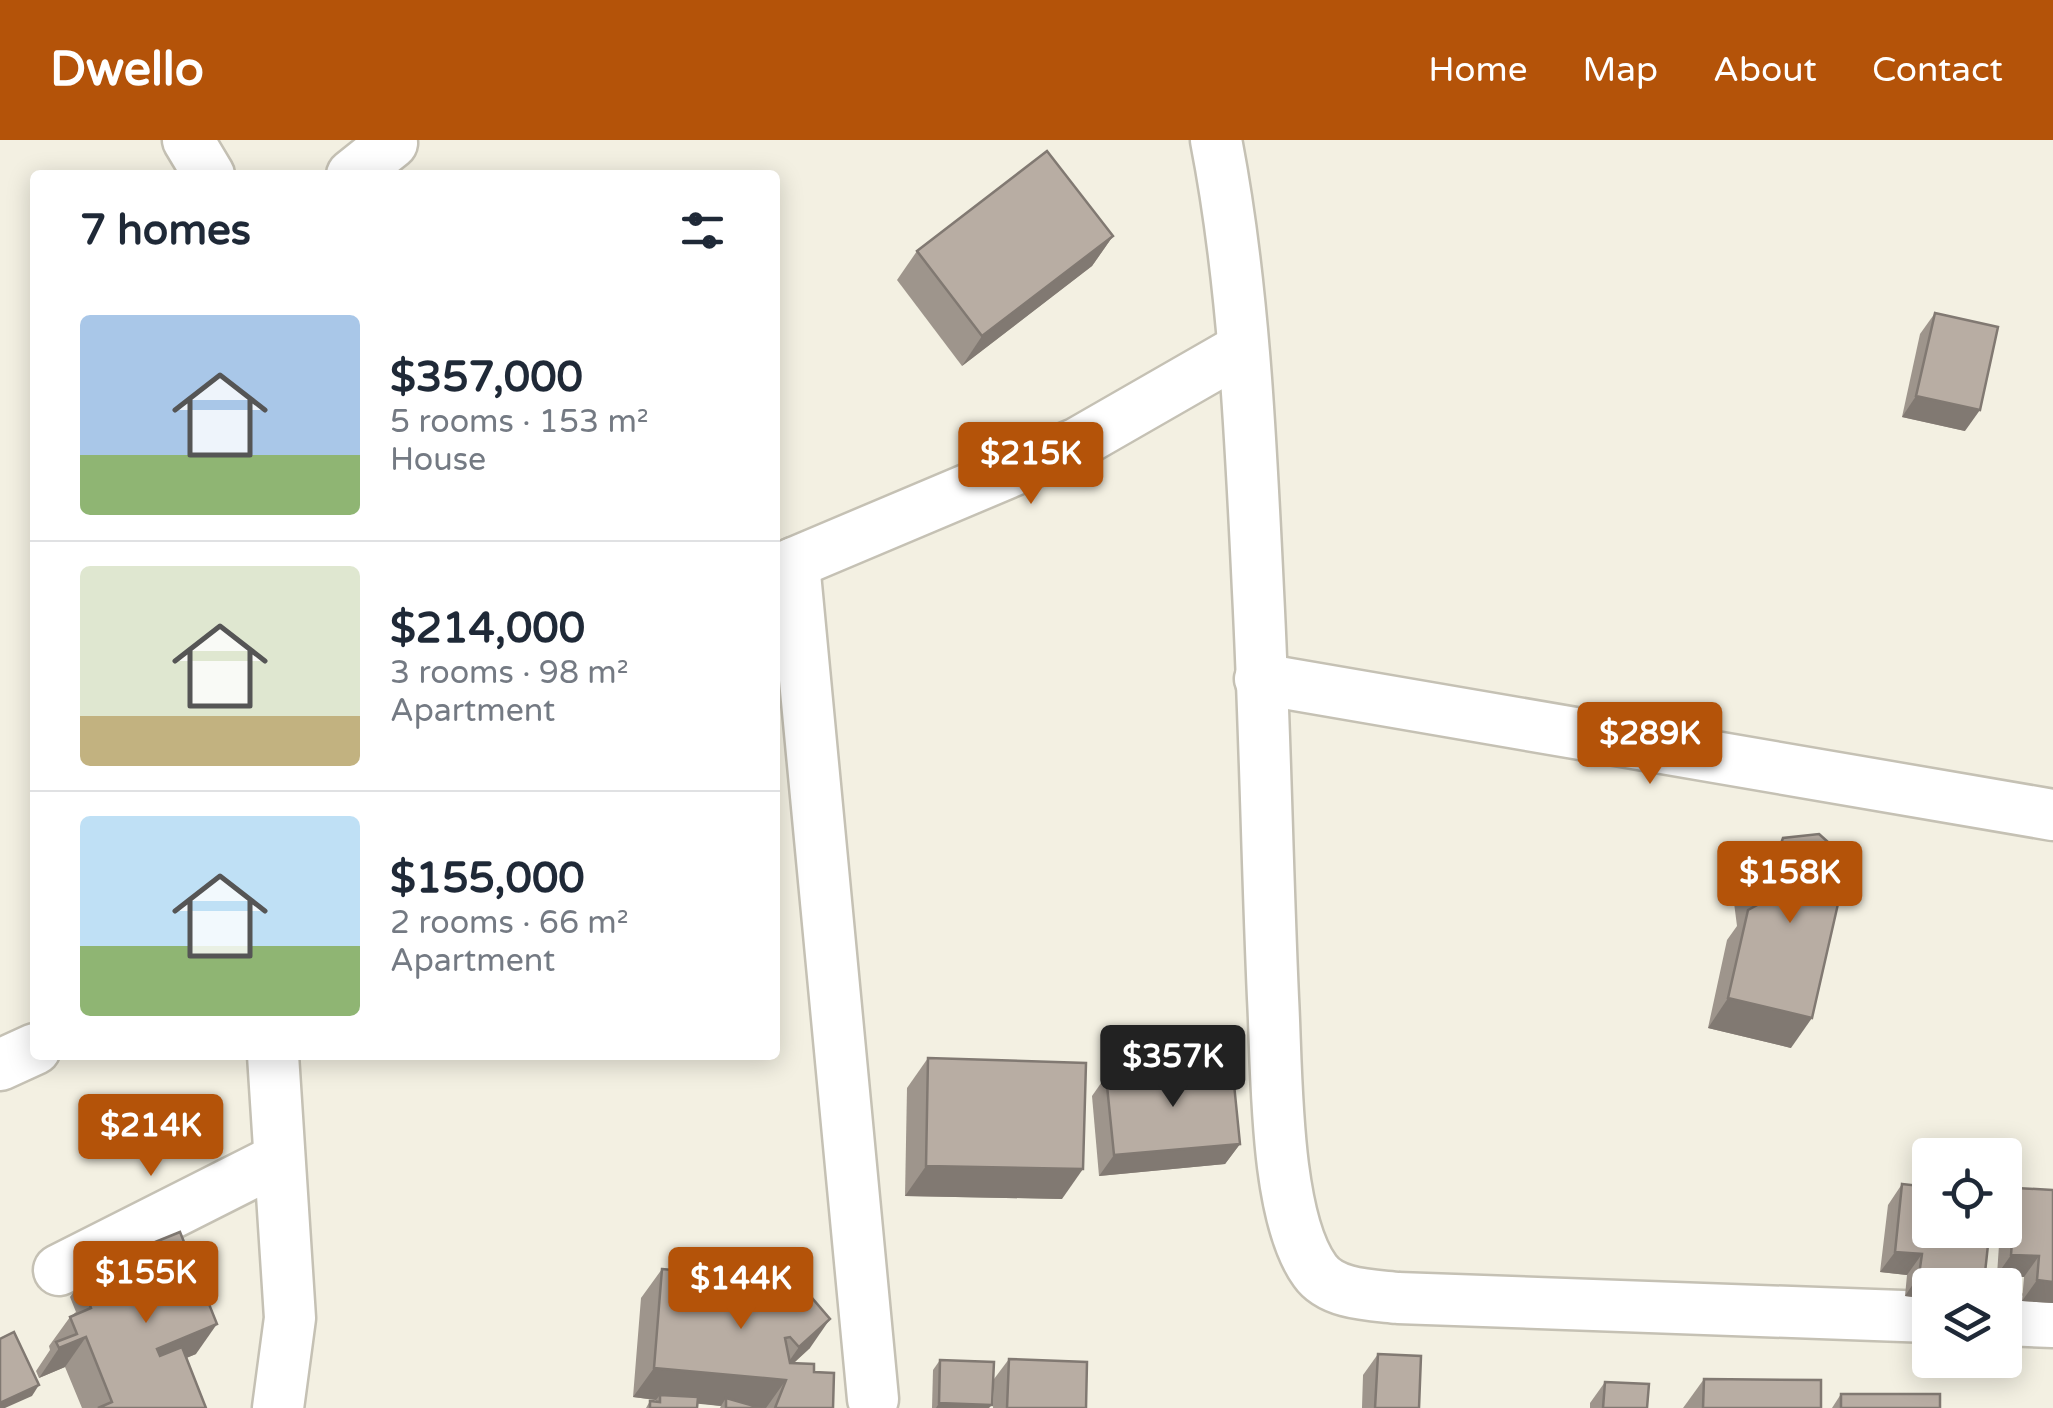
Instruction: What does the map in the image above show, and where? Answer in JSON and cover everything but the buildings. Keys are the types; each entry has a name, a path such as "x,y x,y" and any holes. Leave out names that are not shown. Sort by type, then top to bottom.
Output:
{"street":[{"path":"188,140 206,170"},
{"path":"1216,140 1230,211 1240,350 1286,1191 1300,1240 1316,1274 1344,1291 1398,1298 1912,1316"},
{"path":"358,170 392,142"},
{"path":"873,1399 784,567 1078,443 1240,350"},
{"path":"1260,680 2053,815"},
{"path":"0,1064 30,1051"},
{"path":"273,1060 290,1318 278,1408"},
{"path":"58,1270 279,1159"},
{"path":"2022,1321 2053,1322"}]}
